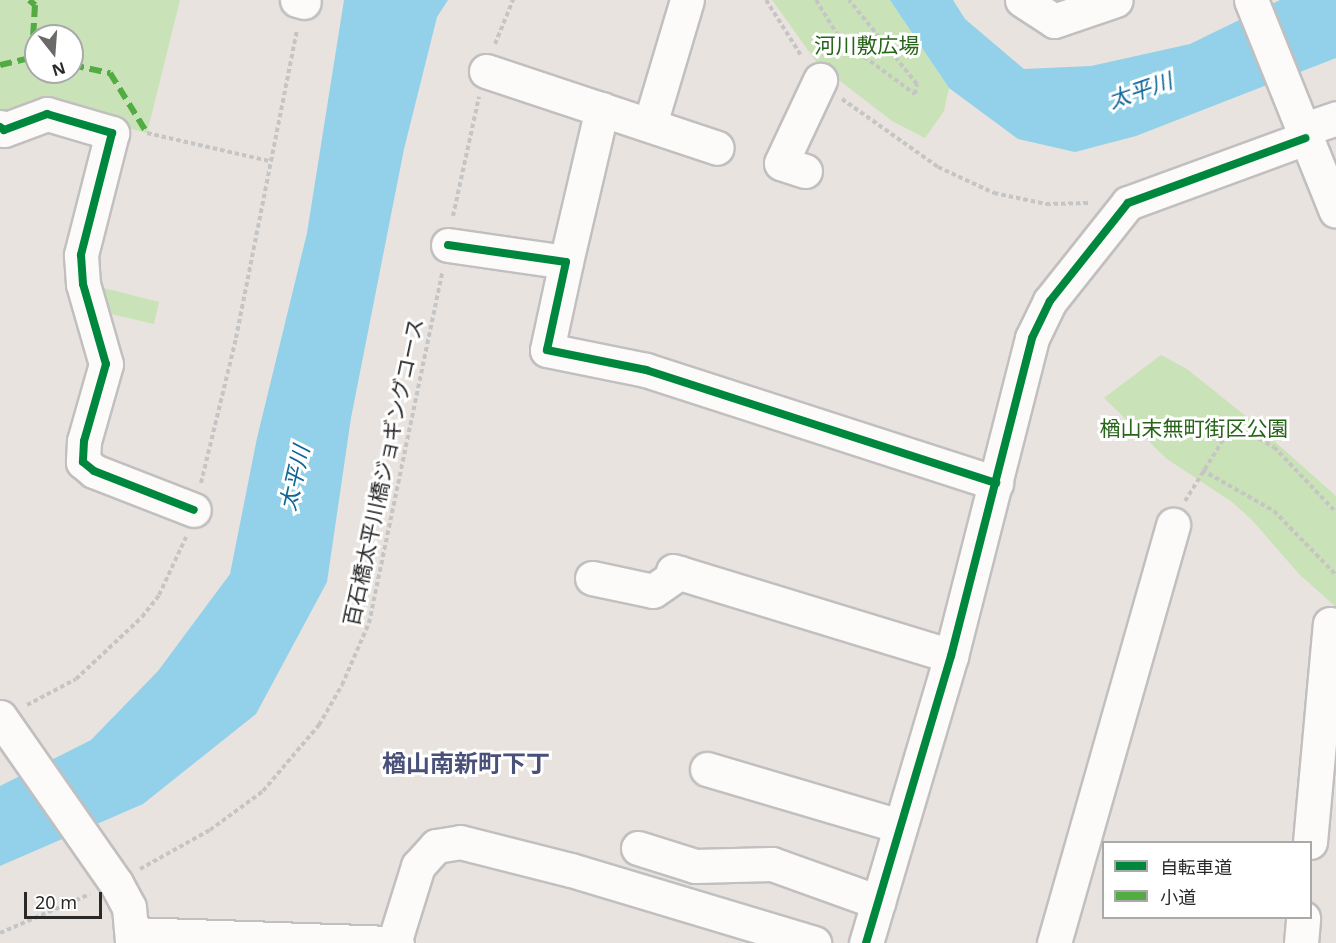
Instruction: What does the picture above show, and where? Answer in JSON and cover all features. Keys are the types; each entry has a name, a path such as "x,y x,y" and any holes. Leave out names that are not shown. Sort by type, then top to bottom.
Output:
{"street":[{"path":"650,124 687,0"},
{"path":"1022,0 1054,21 1116,0"},
{"path":"1251,0 1336,211"},
{"path":"486,71 717,148"},
{"path":"805,171 781,163 820,80"},
{"path":"602,109 547,350 646,370 996,483"},
{"path":"0,127 4,130 47,114 112,134 81,255 82,284 106,364 84,441 83,462 94,471 194,510"},
{"path":"866,943 951,656 1032,338 1056,293 1128,203 1336,118"},
{"path":"448,245 566,262"},
{"path":"1054,943 1173,525"},
{"path":"592,578 653,591 676,572 951,656"},
{"path":"1310,841 1330,624"},
{"path":"3,722 110,875 129,907 132,938 395,943 418,866 436,846 460,842 571,870 814,943"},
{"path":"707,769 900,826"},
{"path":"638,848 695,866 772,864 878,902"},
{"path":"1301,943 1303,919"}],"path":[{"path":"766,0 820,80 873,124 929,161 994,193 1046,204 1128,203"},
{"path":"816,0 840,39 915,94 917,84 849,0"},
{"path":"3,722 76,679 142,617 159,595 194,510 236,338 300,1"},
{"path":"147,133 269,161"},
{"path":"1173,525 1203,470 1233,424 1274,447 1336,512"},
{"path":"1203,470 1274,511 1336,575"}],"green space":[{"path":"0,0 180,0 147,133 40,106 0,117"},
{"name":"河川敷広場","path":"772,0 890,0 949,88 944,111 925,138 892,121 818,64"},
{"path":"104,288 159,302 154,324 107,313 102,297"},
{"name":"楢山末無町街区公園","path":"1161,355 1187,369 1253,422 1336,496 1336,607 1299,574 1252,520 1232,502 1167,459 1104,398"}],"water":[{"name":"太平川","path":"344,0 448,0 437,17 404,149 351,418 327,582 256,714 143,804 0,866 0,786 91,740 158,671 230,574 257,438 307,233"},
{"name":"太平川","path":"890,0 953,0 965,19 1024,69 1091,66 1190,44 1280,0 1336,0 1336,58 1136,136 1075,152 1018,139 949,88"}],"marked path":[{"path":"29,0 35,5 34,24"},
{"path":"0,65 24,60"},
{"path":"84,68 110,73 147,133"}],"cycle path":[{"path":"0,127 4,130 47,114 112,133 81,255 83,284 106,364 84,441 83,462 94,471 194,510"},
{"path":"866,943 951,656 1032,338 1050,301 1128,203 1306,138"},
{"path":"448,245 566,262 547,350 646,370 996,483"}],"district":[{"name":"楢山南新町下丁","path":"466,763"}]}
